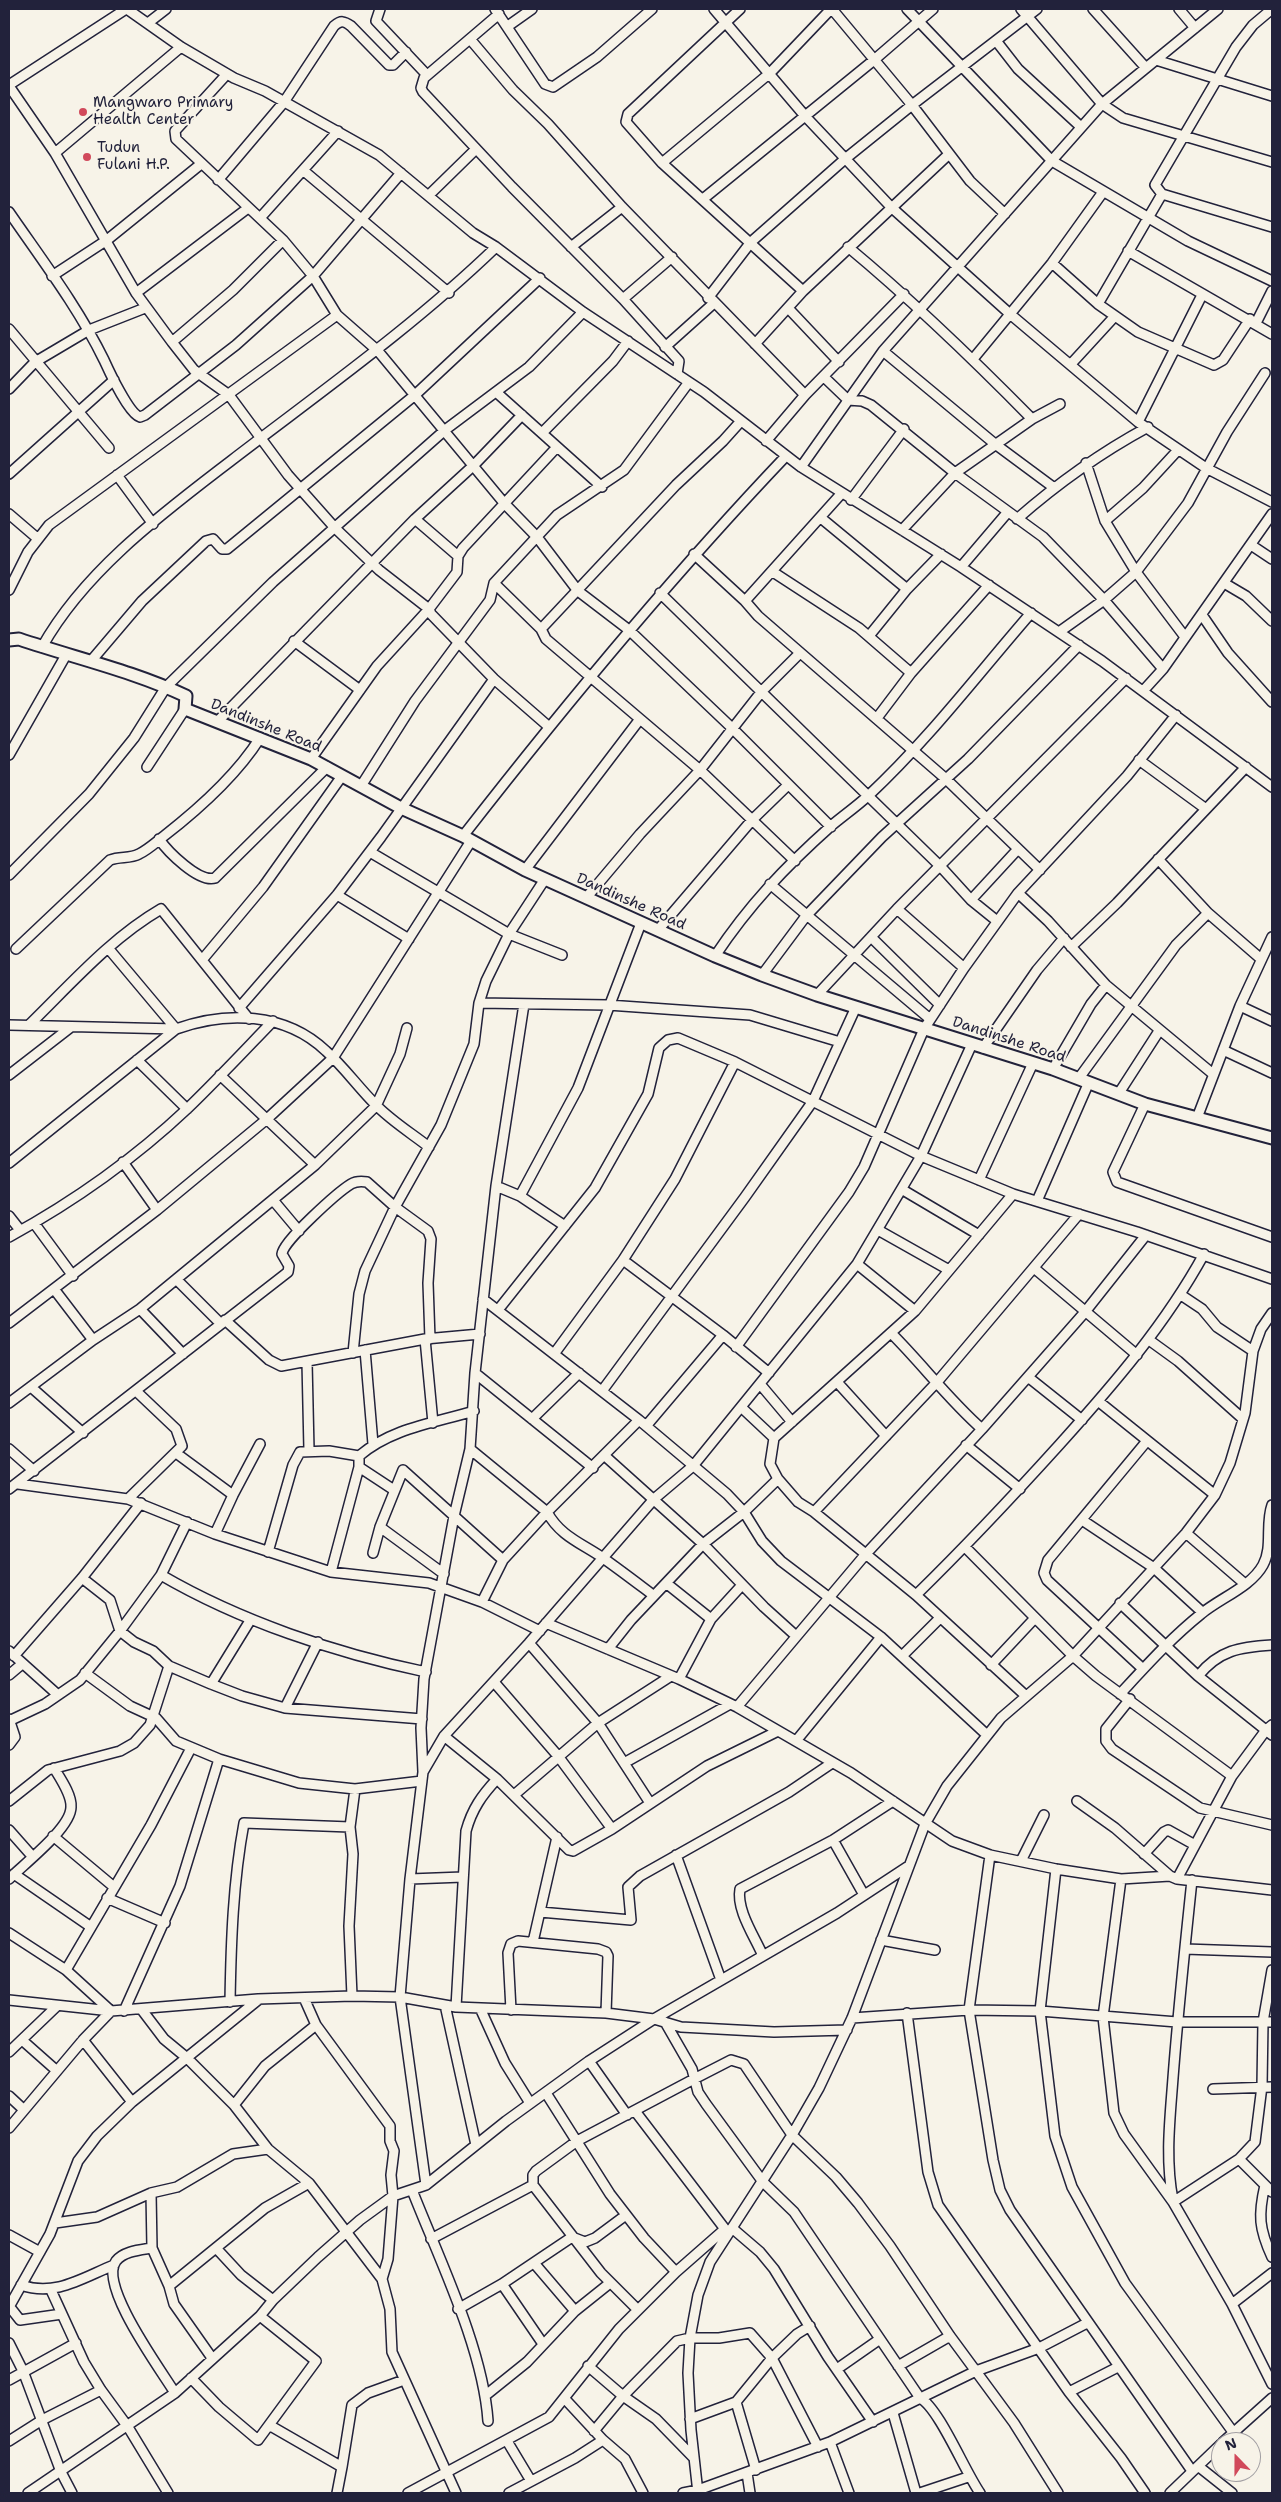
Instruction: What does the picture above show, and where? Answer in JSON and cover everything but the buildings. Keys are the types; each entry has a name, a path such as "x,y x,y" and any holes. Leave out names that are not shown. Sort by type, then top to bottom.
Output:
{"street":[{"path":"548,726 494,679 430,614 429,609 378,570 374,563 335,528 301,490 228,395 200,374 172,342 136,294 107,240 55,153 9,85 127,9 181,47 227,74 284,102 379,155 430,195 473,234 496,247 540,278 583,312 689,382 786,456 841,494 941,554 1059,632 1126,678 1272,787"},
{"path":"148,23 166,9"},
{"path":"380,9 376,21 427,75"},
{"path":"508,26 532,9"},
{"path":"652,9 597,57 553,87 545,84 497,12 470,39 427,75 421,88 426,98 623,299 679,361 677,374"},
{"path":"714,9 805,116 891,207 1010,314 1138,422 1206,468 1272,502"},
{"path":"740,9 626,118 628,125 662,163 803,291"},
{"path":"662,163 770,73 831,9 912,105 948,155 970,181 1005,214"},
{"path":"907,9 1052,160 1188,241 1272,281"},
{"path":"703,199 934,9"},
{"path":"1021,9 1102,104 1123,118 1138,124 1186,135 1272,162"},
{"path":"665,347 711,301 751,242 845,159 1037,9"},
{"path":"1093,9 1146,68"},
{"path":"1179,9 1195,28"},
{"path":"802,467 884,352 1081,127 1102,104 1218,9"},
{"path":"1272,9 1253,25 1236,47 1155,185 1162,194 1272,227"},
{"path":"218,180 284,102 340,22 344,21 351,26 390,65 406,52"},
{"path":"470,39 513,90 548,124 622,207 672,257 711,301 805,395"},
{"path":"997,42 1018,69 1081,127"},
{"path":"55,153 181,47"},
{"path":"1156,60 1272,96"},
{"path":"227,74 174,131 176,139 283,240 313,276 337,315 378,351 504,502 537,536 578,591 629,630 732,728 831,827"},
{"path":"260,218 338,131"},
{"path":"430,195 476,149"},
{"path":"756,344 803,291 948,155"},
{"path":"52,276 107,240 201,164"},
{"path":"304,171 449,293"},
{"path":"9,212 89,330 114,380 133,412 140,417 146,415 236,345 313,276 401,173"},
{"path":"973,359 1052,263 1103,192"},
{"path":"1098,304 1162,194"},
{"path":"571,247 622,207"},
{"path":"136,294 248,208"},
{"path":"172,342 240,284 283,240"},
{"path":"42,646 62,615 85,587 153,524 261,438 378,351 449,293 496,247"},
{"path":"848,247 904,294 973,359 1032,419"},
{"path":"1128,251 1202,295 1253,321 1272,334"},
{"path":"623,299 672,257"},
{"path":"1052,263 1098,304 1115,316 1155,340 1176,347 1211,364 1220,364 1253,321 1272,291"},
{"path":"91,661 142,601 206,541 213,539 222,549 227,549 415,395 540,278"},
{"path":"766,441 805,395 904,294"},
{"path":"1138,422 1202,295"},
{"path":"9,389 35,362 89,330 145,308"},
{"path":"788,308 838,362"},
{"path":"9,875 89,794 134,738 166,687 274,582 445,430 529,367 583,312"},
{"path":"9,590 37,538 49,525 337,315"},
{"path":"1071,364 1115,316"},
{"path":"9,329 109,448"},
{"path":"542,433 613,361 628,341"},
{"path":"884,352 995,444 1053,487"},
{"path":"1059,632 1104,600 1136,572 1175,522 1265,373"},
{"path":"824,377 848,400 862,401 871,405 904,429 955,473 1007,513 1043,537 1104,600 1163,669"},
{"path":"9,474 114,380"},
{"path":"361,786 415,701 490,600 494,583 557,515 602,487 624,470 689,382"},
{"path":"496,392 602,487"},
{"path":"902,530 955,473 1032,419 1060,404"},
{"path":"218,721 415,519 474,465 522,415"},
{"path":"541,629 676,485 723,442 740,421"},
{"path":"1017,519 1053,487 1086,463 1148,427"},
{"path":"851,500 904,429"},
{"path":"312,759 378,666 429,609 457,572 458,556 504,502 557,447"},
{"path":"1105,521 1143,488 1178,450"},
{"path":"9,1323 157,1210 267,1119 333,1058 440,892 467,839 548,726 694,554 786,456"},
{"path":"1086,463 1105,521 1136,572 1186,637"},
{"path":"118,474 153,524"},
{"path":"745,601 841,494"},
{"path":"961,567 1007,513"},
{"path":"9,514 37,538"},
{"path":"1142,691 1163,669 1272,514"},
{"path":"821,518 907,589"},
{"path":"415,519 458,556"},
{"path":"1252,545 1272,559"},
{"path":"694,554 745,601 758,616 946,779 1040,870"},
{"path":"869,636 907,589 941,554"},
{"path":"773,572 869,636 911,673"},
{"path":"494,583 541,629 546,639 700,770 796,861"},
{"path":"1224,583 1246,596 1272,621"},
{"path":"877,718 911,673 989,585"},
{"path":"660,593 869,796 972,900 997,921"},
{"path":"715,956 750,907 770,884 831,827 869,796 913,750 1030,613"},
{"path":"1202,615 1217,640 1272,702"},
{"path":"9,640 20,639 66,655 91,661 166,687 186,696 185,709 147,767"},
{"path":"294,641 360,690"},
{"path":"762,975 806,916 896,824 946,779 1079,646"},
{"path":"586,898 640,834 700,770 762,691 800,653"},
{"path":"10,752 66,655"},
{"path":"817,995 897,909 941,867 987,817 1126,678"},
{"path":"239,1008 337,894 370,852 494,679"},
{"name":"Dandinshe Road","path":"185,709 312,759 401,808 467,839 525,870 715,956 762,975 856,1007 927,1024 977,1046 1053,1069 1119,1092 1145,1104 1272,1138"},
{"path":"736,1347 849,1192 864,1167 927,1024 964,968 1018,893 1127,776 1176,715"},
{"path":"525,870 640,719"},
{"path":"16,949 110,860 118,857 136,856 197,809 246,760 260,738"},
{"path":"1139,760 1206,809"},
{"path":"159,839 179,861 205,878 215,878 327,767"},
{"path":"1071,947 1246,767"},
{"path":"202,960 263,887 342,776"},
{"path":"658,930 752,820 788,785"},
{"path":"972,900 1018,849"},
{"path":"370,852 510,934 562,955"},
{"path":"1158,859 1208,913 1261,959"},
{"path":"353,1353 359,1294 365,1271 395,1207 441,1125 474,1044 479,1003 486,982 510,934 545,879"},
{"path":"770,884 853,955 927,1024"},
{"path":"1018,893 1064,938 1106,985 1130,1008 1213,1074"},
{"path":"337,894 409,939"},
{"path":"29,1025 108,948 144,919 161,909 249,1019"},
{"path":"897,909 964,968"},
{"path":"1037,1201 1084,1080 1130,1008 1176,945 1208,913"},
{"path":"520,1196 578,1088 608,1005 642,923"},
{"path":"1197,1118 1240,1006 1272,937"},
{"path":"871,938 940,1005"},
{"path":"422,1777 444,1736 529,1643 654,1499 692,1466 857,1264 903,1190 977,1046 1064,938"},
{"path":"108,948 176,1029"},
{"path":"1053,1069 1091,1004 1106,985"},
{"path":"479,1003 608,1005 750,1016 840,1042"},
{"path":"426,2185 400,1997 410,1879 422,1777 422,1719 426,1672 441,1587 454,1516 470,1449 475,1373 496,1186 524,1004"},
{"path":"1240,1006 1272,1021"},
{"path":"602,1391 813,1100 856,1007"},
{"path":"9,1163 176,1029 201,1020 224,1018 273,1021 310,1038 333,1058 376,1106 429,1147"},
{"path":"9,1236 34,1223 84,1191 123,1162 187,1109 273,1021"},
{"path":"9,1025 176,1029"},
{"path":"9,1075 71,1027"},
{"path":"9,1403 93,1340 140,1309 315,1165 376,1106 400,1054 407,1028"},
{"path":"1119,1092 1159,1031"},
{"path":"498,1310 595,1188 648,1094 663,1043 678,1038 735,1062 921,1156 1013,1194 1204,1254 1272,1280"},
{"path":"1223,1050 1272,1073"},
{"path":"137,1060 187,1109"},
{"path":"554,1354 623,1260 675,1179 735,1062"},
{"path":"979,1180 1033,1063"},
{"path":"220,1075 315,1165"},
{"path":"1145,1104 1113,1172 1118,1182 1272,1237"},
{"path":"123,1162 157,1210"},
{"path":"9,1489 18,1484 288,1272 289,1266 282,1251 299,1231 352,1183 360,1181 373,1186 395,1207 423,1226 431,1239 427,1339 433,1423"},
{"path":"496,1186 520,1196 565,1226"},
{"path":"903,1190 979,1234"},
{"path":"1013,1194 915,1311 892,1334 774,1438 770,1464 778,1479 798,1502 814,1512 916,1595 1026,1696"},
{"path":"272,1200 299,1231"},
{"path":"814,1512 938,1382 1079,1214"},
{"path":"9,1216 20,1230"},
{"path":"34,1223 73,1276"},
{"path":"878,1230 949,1270"},
{"path":"624,1763 734,1706 865,1555 1028,1377 1084,1312 1146,1235"},
{"path":"916,1595 1020,1489 1137,1355 1181,1294 1204,1254"},
{"path":"623,1260 769,1373"},
{"path":"857,1264 915,1311"},
{"path":"1034,1268 1137,1355"},
{"path":"177,1280 223,1322 276,1365 287,1366 427,1339 480,1334"},
{"path":"54,1290 93,1340"},
{"path":"1181,1294 1202,1309 1217,1327 1253,1351"},
{"path":"483,1299 643,1423 692,1466 728,1494 744,1512 771,1551 881,1636 987,1735"},
{"path":"140,1309 183,1354"},
{"path":"698,2492 690,2419 688,2373 690,2338 698,2295 710,2262 728,2230 792,2135 819,2088 852,2018 907,1867 925,1824 947,1786 987,1735 1026,1696 1073,1656 1186,1533 1215,1496 1230,1463 1243,1420 1253,1351 1261,1329 1272,1313"},
{"path":"892,1334 938,1382 949,1399 982,1429"},
{"path":"482,1602 503,1560 547,1512 604,1456 643,1423 723,1336"},
{"path":"1149,1340 1178,1361 1243,1420"},
{"path":"365,1350 373,1444"},
{"path":"307,1362 309,1450"},
{"path":"475,1373 593,1468"},
{"path":"532,1419 579,1373"},
{"path":"1028,1377 1082,1420"},
{"path":"837,1382 886,1436"},
{"path":"760,1384 792,1422"},
{"path":"31,1387 83,1433"},
{"path":"128,1499 182,1446 176,1429 136,1391"},
{"path":"1098,1401 1146,1442 1215,1496"},
{"path":"741,1406 774,1438"},
{"path":"268,1552 296,1457 300,1452 309,1450 359,1456 373,1444 393,1434 474,1411"},
{"path":"1143,1669 1100,1626 1047,1580 1044,1573 1048,1560 1146,1442"},
{"path":"215,1534 260,1444"},
{"path":"966,1445 1020,1489"},
{"path":"9,1449 34,1471"},
{"path":"470,1449 547,1512 562,1533 602,1557 653,1595"},
{"path":"176,1453 233,1495"},
{"path":"331,1572 359,1467 359,1456"},
{"path":"604,1456 703,1544 742,1585 795,1635"},
{"path":"359,1467 394,1490"},
{"path":"373,1553 380,1527 401,1472 405,1471 503,1560"},
{"path":"608,1650 653,1595 703,1544 744,1512 778,1479"},
{"path":"18,1484 128,1499 215,1534 331,1572 420,1582 441,1587 608,1650 675,1678 734,1706 832,1763 952,1841 990,1855 1121,1879 1174,1877 1272,1890"},
{"path":"58,1695 11,1653 82,1578 141,1503"},
{"path":"1120,1694 1165,1645 1202,1612 1256,1575 1264,1563 1268,1515 1272,1505"},
{"path":"1082,1520 1154,1568 1202,1612"},
{"path":"9,1745 15,1738 9,1720 45,1704 80,1680 120,1631 161,1575 187,1522"},
{"path":"380,1527 444,1574"},
{"path":"1186,1533 1244,1584"},
{"path":"965,1547 1073,1656 1120,1694 1130,1699 1232,1776"},
{"path":"161,1575 199,1598 251,1619 318,1642 395,1665 426,1672"},
{"path":"82,1578 110,1600 120,1631 134,1642 153,1651 169,1666 210,1684 242,1696 285,1708 314,1712 422,1719"},
{"path":"666,1582 711,1619"},
{"path":"514,1796 598,1723 675,1678 711,1619 742,1585"},
{"path":"1120,1604 1198,1676 1270,1730 1232,1776 1195,1845 1174,1877"},
{"path":"902,1656 940,1618"},
{"path":"991,1665 1035,1618"},
{"path":"210,1684 251,1619"},
{"path":"796,1741 881,1636"},
{"path":"285,1708 318,1642"},
{"path":"529,1643 598,1723 650,1803"},
{"path":"1198,1676 1209,1663 1223,1654 1247,1646 1272,1645"},
{"path":"9,1676 22,1664"},
{"path":"9,1801 38,1777 54,1768 120,1751 143,1735 154,1717 169,1666"},
{"path":"85,1673 130,1706 154,1717 176,1741 220,1759 300,1783 355,1788 422,1777"},
{"path":"494,1682 558,1756 612,1829"},
{"path":"1130,1699 1106,1729 1106,1742 1112,1749 1173,1792 1200,1808 1272,1825"},
{"path":"444,1736 497,1779 573,1852 612,1829 707,1766 778,1731"},
{"path":"66,1970 165,1799 191,1748"},
{"path":"124,2011 165,1923 185,1872 220,1759"},
{"path":"540,1912 631,1920 628,1887 640,1876 789,1792 832,1763"},
{"path":"54,1768 72,1804 70,1815 12,1876 91,1928"},
{"path":"456,2007 466,1831 471,1814 497,1779"},
{"path":"352,1996 350,1926 353,1854 350,1827 355,1788"},
{"path":"763,1956 738,1898 740,1889 833,1840 893,1801"},
{"path":"1076,1801 1115,1828 1174,1877"},
{"path":"1020,1860 1044,1814"},
{"path":"230,2002 231,1933 244,1823 350,1827"},
{"path":"9,1830 32,1856"},
{"path":"1144,1854 1168,1830 1195,1845"},
{"path":"52,1836 114,1887"},
{"path":"533,1942 557,1837"},
{"path":"833,1840 864,1896"},
{"path":"676,1855 721,1980"},
{"path":"990,1855 969,2010 993,2160 1000,2190 1010,2210 1087,2324 1195,2468 1232,2493"},
{"path":"28,2493 128,2427 175,2393 260,2316 273,2300 347,2231 393,2196 426,2185 461,2160 476,2145 546,2092 654,2019 864,1896 907,1867"},
{"path":"1056,1868 1040,2011 1055,2136 1072,2187 1124,2283 1233,2432 1272,2398"},
{"path":"410,1879 463,1877"},
{"path":"1121,1879 1104,2017 1114,2113 1124,2134 1173,2202 1232,2304 1272,2384"},
{"path":"1173,2202 1169,2179 1168,2153 1177,2022 1192,1880"},
{"path":"107,1898 165,1923"},
{"path":"9,1933 66,1970 111,2011"},
{"path":"881,1940 935,1950"},
{"path":"511,2010 509,1948 518,1941 598,1949 606,1952 608,1956 606,2013"},
{"path":"1185,1949 1272,1952"},
{"path":"1173,2202 1240,2159 1255,2142 1272,1970"},
{"path":"9,2000 124,2011 258,1999 352,1996 400,1997 456,2007 606,2013 654,2019 681,2027 774,2032 847,2030"},
{"path":"304,1998 316,2025 390,2126 390,2141 394,2152 391,2175 393,2196 388,2259 382,2279"},
{"path":"62,2314 20,2320 9,2306 55,2223 68,2181 78,2161 97,2136 132,2102 258,1999"},
{"path":"445,2005 476,2145"},
{"path":"9,2052 57,2006"},
{"path":"480,2008 504,2063 530,2104"},
{"path":"142,2010 164,2039 187,2058 234,2105 268,2149 309,2183 382,2279 390,2310 392,2352 456,2493"},
{"path":"852,2018 969,2010 1040,2011 1177,2022 1268,2022"},
{"path":"9,2128 23,2109 83,2040 111,2011"},
{"path":"907,2013 928,2172 938,2205 1069,2392 1121,2458 1145,2493"},
{"path":"665,2022 692,2069 698,2092 706,2104 762,2182 794,2212 920,2398 925,2401 938,2418 968,2477 980,2493"},
{"path":"234,2105 265,2066 316,2025"},
{"path":"22,2040 57,2071"},
{"path":"83,2040 132,2102"},
{"path":"637,2309 610,2283 572,2237 533,2185 533,2176 536,2171 577,2141 694,2078 731,2060 744,2064 792,2135 858,2203 920,2288 950,2336 1014,2423 1058,2493"},
{"path":"589,2062 728,2230 760,2252 774,2269 873,2422"},
{"path":"1213,2089 1272,2087"},
{"path":"546,2092 610,2194 644,2238 676,2272"},
{"path":"9,2096 23,2109"},
{"path":"55,2223 97,2217 151,2193 177,2187 233,2154 268,2149"},
{"path":"1240,2159 1272,2192"},
{"path":"169,2286 265,2208 309,2183"},
{"path":"1264,2184 1259,2214 1262,2234 1272,2257"},
{"path":"431,2239 533,2185"},
{"path":"412,2190 477,2360 486,2395 488,2421"},
{"path":"151,2193 152,2248 169,2286 174,2304 212,2358"},
{"path":"572,2237 585,2242 595,2238 626,2215"},
{"path":"408,2493 544,2421 565,2399 588,2366 637,2309 676,2272 728,2230"},
{"path":"9,2235 40,2252"},
{"path":"458,2309 502,2284 572,2237"},
{"path":"152,2248 128,2253 117,2259 114,2265 113,2276 121,2305 175,2393"},
{"path":"216,2248 241,2274 273,2300"},
{"path":"534,2263 575,2311"},
{"path":"21,2285 51,2290 114,2265"},
{"path":"1232,2304 1272,2273"},
{"path":"486,2395 512,2376 575,2311 610,2283"},
{"path":"502,2284 543,2344"},
{"path":"51,2290 100,2390 128,2427 168,2493"},
{"path":"191,2378 219,2407 258,2440 316,2361 260,2316"},
{"path":"683,2493 698,2492 830,2442 976,2371 1039,2348 1087,2324"},
{"path":"690,2419 736,2402 772,2358 797,2334 810,2326"},
{"path":"594,2431 623,2396 674,2343 690,2338 719,2338 750,2333 772,2358 818,2447"},
{"path":"898,2366 950,2336"},
{"path":"837,2369 880,2339"},
{"path":"9,2343 23,2371 61,2472 72,2493"},
{"path":"9,2380 76,2343"},
{"path":"588,2366 623,2396 656,2419 694,2457"},
{"path":"1069,2392 1118,2367"},
{"path":"337,2493 352,2405 368,2393 404,2380"},
{"path":"9,2441 42,2420 100,2390"},
{"path":"565,2399 594,2431 625,2459 644,2493"},
{"path":"736,2402 756,2470"},
{"path":"893,2413 916,2493"},
{"path":"269,2425 342,2467"},
{"path":"508,2493 528,2486 603,2440"},
{"path":"507,2441 528,2486"},
{"path":"830,2442 849,2493"},
{"path":"1170,2493 1211,2453"},
{"path":"747,2473 750,2493"},
{"path":"920,2493 968,2477"}],"place":[{"name":"Mangwaro Primary Health Center","path":"83,112"},
{"name":"Tudun Fulani H.P.","path":"87,157"}]}
